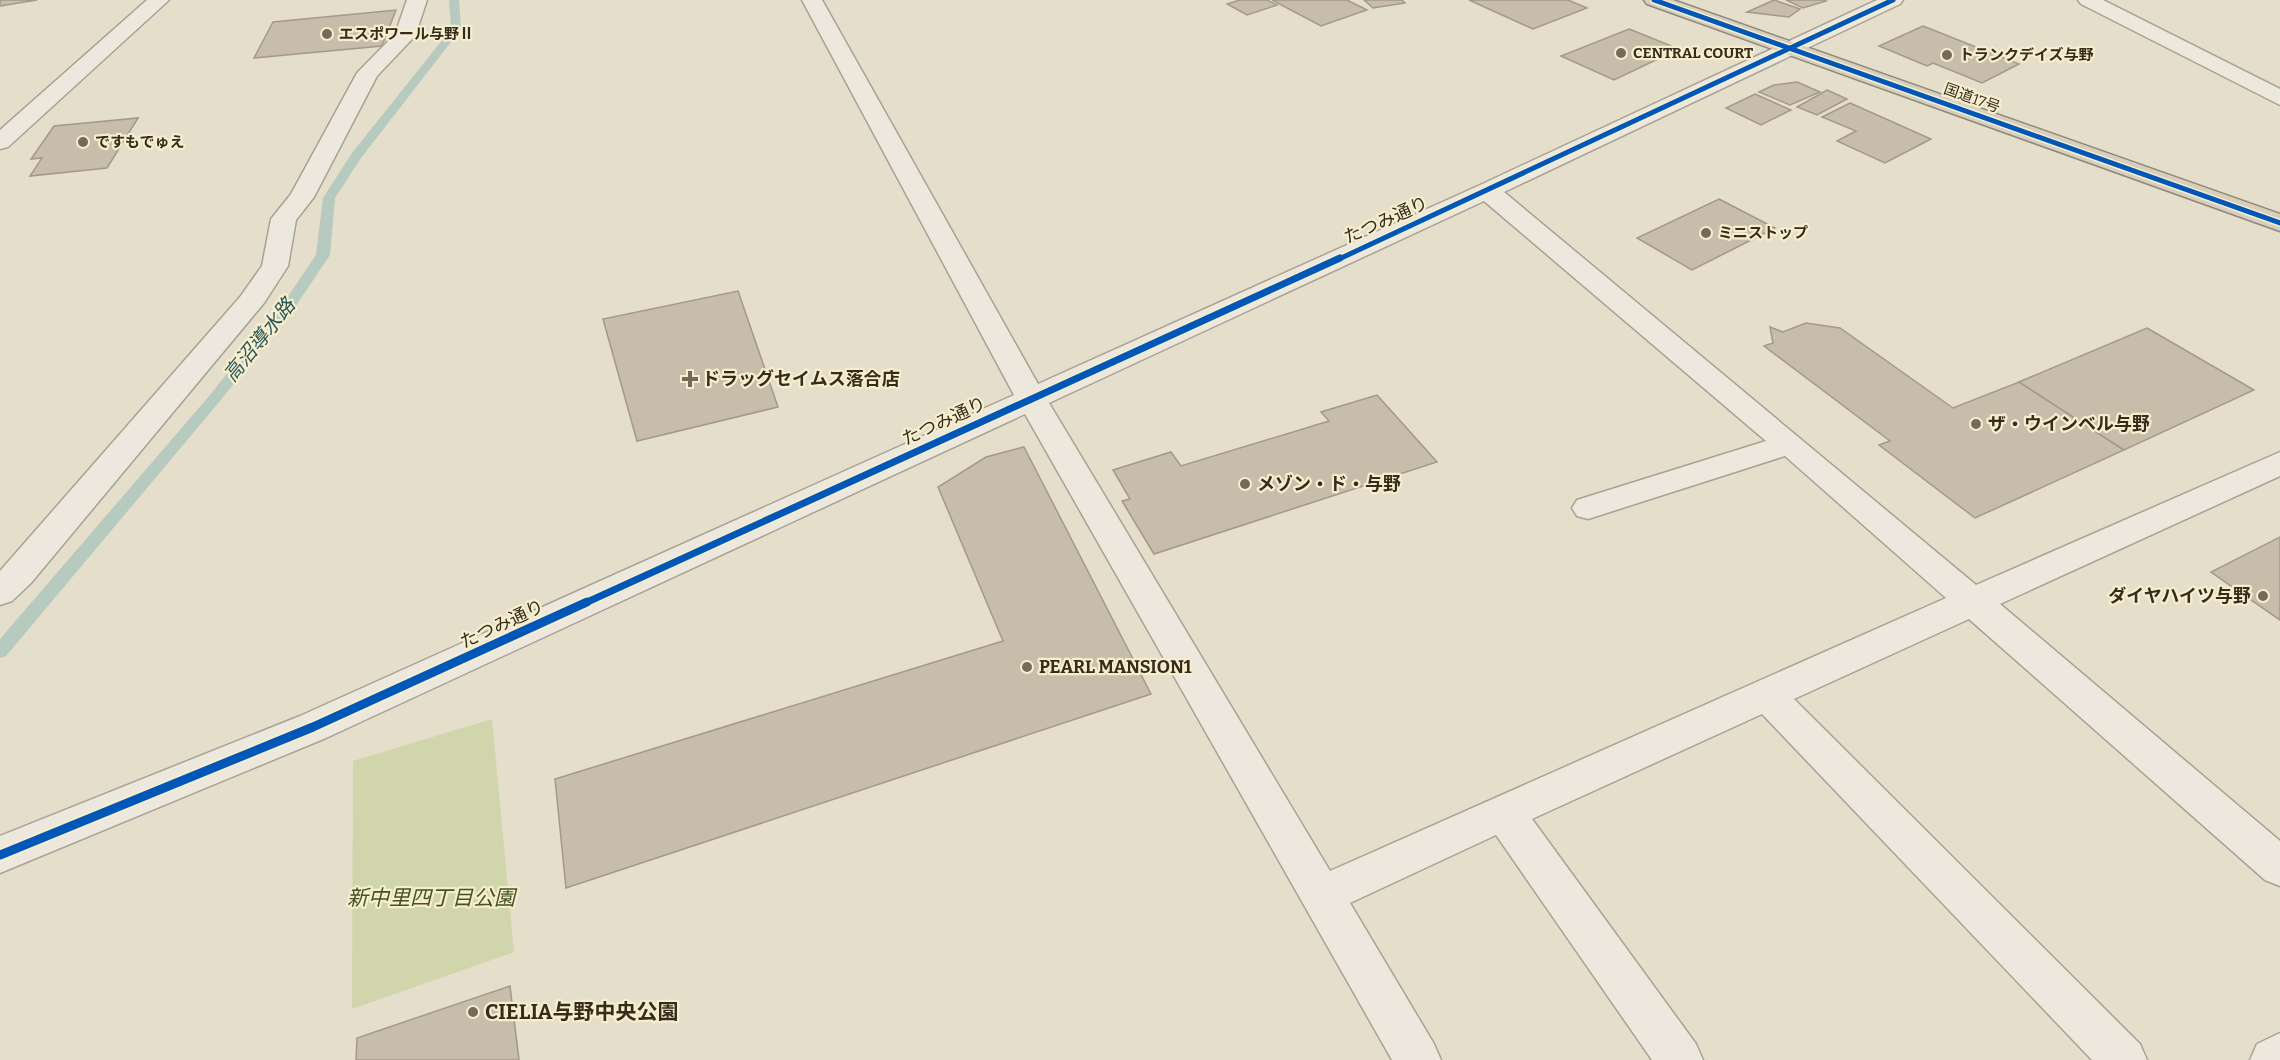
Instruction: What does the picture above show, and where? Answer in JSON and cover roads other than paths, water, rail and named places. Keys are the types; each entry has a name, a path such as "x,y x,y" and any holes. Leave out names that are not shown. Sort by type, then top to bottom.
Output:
{"highway":[{"name":"国道17号","path":"1654,0 2274,217"}],"street":[{"path":"0,142 159,0"},
{"path":"0,592 19,574 250,303 275,266 284,219 302,197 368,73 405,36 417,0"},
{"path":"812,0 1031,398 1418,1060"},
{"name":"たつみ通り","path":"0,855 313,727 1487,190 1893,0"},
{"path":"2088,0 2280,98"},
{"path":"1487,190 1790,444 2280,867"},
{"path":"1588,508 1790,444"},
{"path":"1322,895 2280,463"},
{"path":"1766,694 2124,1060"},
{"path":"1503,812 1680,1060"},
{"path":"2273,1060 2280,1056"}],"waterway":[{"name":"高沼導水路","path":"0,651 215,398 292,301 323,255 329,198 356,156 456,29 454,0"}],"place":[{"name":"エスポワール与野Ⅱ","path":"327,34"},
{"name":"CENTRAL COURT","path":"1621,53"},
{"name":"トランクデイズ与野","path":"1947,55"},
{"name":"ですもでゅえ","path":"83,142"},
{"name":"ミニストップ","path":"1706,233"},
{"name":"ドラッグセイムス落合店","path":"690,379"},
{"name":"ザ・ウインベル与野","path":"1976,424"},
{"name":"メゾン・ド・与野","path":"1245,484"},
{"name":"ダイヤハイツ与野","path":"2263,596"},
{"name":"PEARL MANSION1","path":"1027,667"},
{"name":"CIELIA与野中央公園","path":"473,1012"}],"park label":[{"name":"新中里四丁目公園","path":"431,898"}]}
